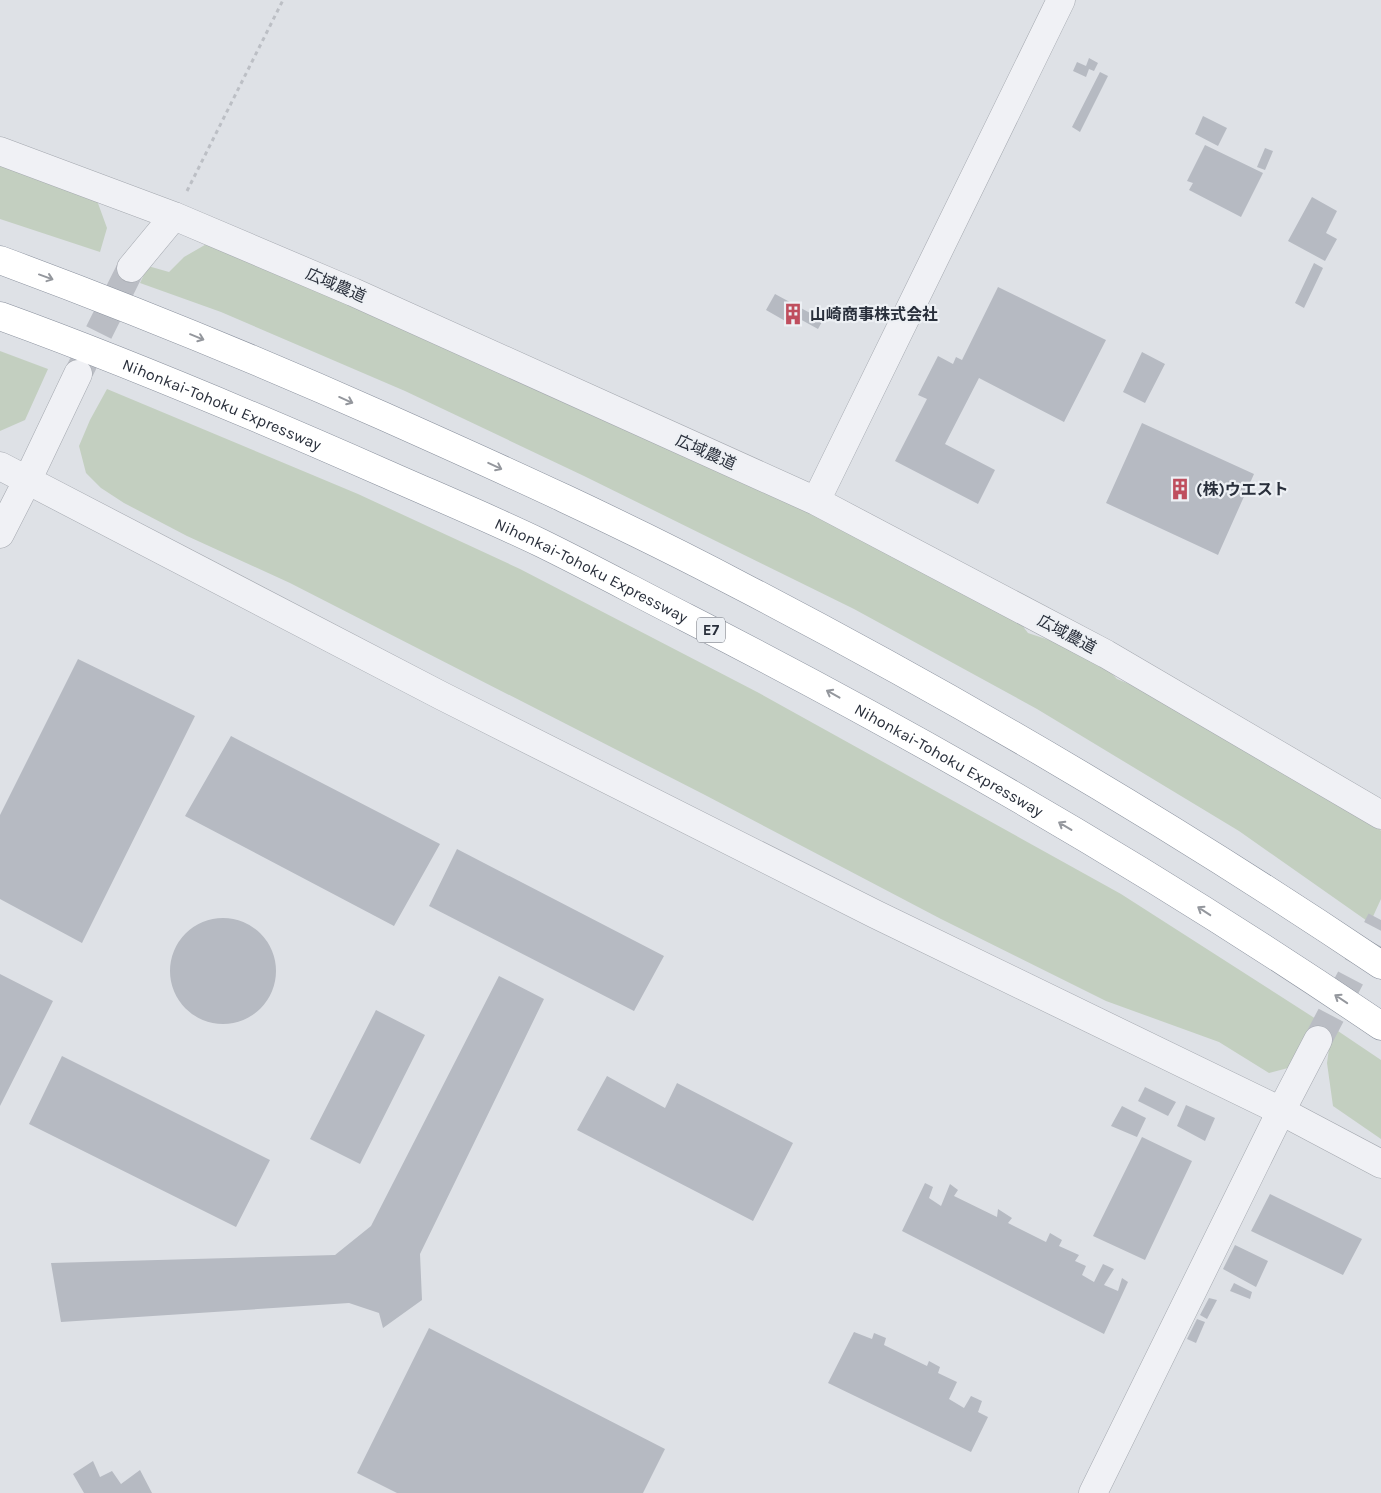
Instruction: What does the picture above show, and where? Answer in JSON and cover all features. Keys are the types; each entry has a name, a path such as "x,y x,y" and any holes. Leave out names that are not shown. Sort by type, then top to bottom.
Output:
{"highway":[{"path":"0,260 93,294 307,382 562,498 742,586 978,716 1188,839 1381,965"},
{"name":"Nihonkai-Tohoku Expressway","path":"0,316 70,341 270,422 539,543 816,684 947,756 1172,890 1310,978 1381,1026"}],"street":[{"path":"816,502 1061,0"},
{"name":"広域農道","path":"0,151 174,216 353,292 816,502 1106,654 1381,815"},
{"path":"131,268 174,216"},
{"path":"0,534 28,480 78,374"},
{"path":"0,466 460,705 876,914 1281,1111 1381,1164"},
{"path":"1092,1493 1318,1040"}],"path":[{"path":"174,216 283,0"}],"green space":[{"path":"0,159 95,195 107,228 100,252 0,219"},
{"path":"210,242 553,390 1009,608 1028,633 1094,655 1117,679 1179,704 1369,816 1381,831 1381,899 1370,923 1239,831 1037,709 854,609 584,476 405,391 221,312 140,283 148,266 169,272 184,257"},
{"path":"0,351 48,369 25,420 0,431"},
{"path":"107,389 358,494 520,569 759,693 1121,894 1316,1019 1310,1032 1288,1068 1269,1073 1219,1042 1106,1001 941,919 705,795 290,583 187,536 124,503 101,488 86,473 79,446 90,420"},
{"path":"1332,1027 1381,1060 1381,1139 1333,1106 1327,1063"}],"building":[{"path":"1089,58 1098,63 1094,71 1089,69 1086,77 1073,71 1077,62 1086,66"},
{"path":"1100,72 1108,76 1080,132 1072,127"},
{"path":"1203,116 1227,128 1218,146 1195,134"},
{"path":"1205,145 1263,173 1241,217 1189,190 1193,183 1187,181"},
{"path":"1265,148 1273,151 1265,170 1257,167"},
{"path":"1312,197 1337,211 1326,233 1337,239 1325,261 1288,241"},
{"path":"1314,263 1323,268 1304,308 1295,303"},
{"path":"998,287 1106,340 1064,422 979,378 945,444 995,470 978,504 895,461 927,399 918,395 938,356 953,364 956,357 962,360"},
{"name":"山崎商事株式会社","path":"775,294 823,320 818,329 798,318 794,326 766,310"},
{"path":"1142,352 1165,364 1145,403 1123,392"},
{"name":"(株)ウエスト","path":"1142,423 1254,474 1218,555 1106,503"},
{"path":"78,659 195,716 82,943 0,899 0,815"},
{"path":"231,736 440,844 394,926 185,816"},
{"path":"457,849 664,956 634,1011 429,906"},
{"path":"223,918 243,922 260,934 272,951 276,971 272,991 260,1008 243,1020 223,1024 203,1020 186,1008 174,991 170,971 174,951 186,934 203,922"},
{"path":"0,974 53,1001 0,1106"},
{"path":"499,976 544,999 420,1254 422,1300 383,1328 379,1313 349,1303 61,1322 51,1263 335,1255 371,1226"},
{"path":"376,1010 425,1035 360,1164 310,1139"},
{"path":"62,1056 270,1160 236,1227 29,1124"},
{"path":"607,1076 665,1108 677,1083 793,1143 753,1221 577,1130"},
{"path":"1145,1087 1176,1102 1168,1116 1138,1101"},
{"path":"1186,1105 1215,1118 1205,1141 1177,1126"},
{"path":"1122,1106 1146,1118 1137,1137 1111,1126"},
{"path":"1142,1137 1192,1161 1145,1260 1093,1236"},
{"path":"925,1183 933,1187 929,1198 941,1206 950,1184 958,1190 954,1196 997,1217 998,1209 1012,1218 1008,1223 1046,1242 1050,1233 1062,1240 1059,1246 1079,1255 1075,1261 1086,1266 1082,1275 1094,1282 1103,1264 1114,1269 1104,1285 1118,1291 1122,1278 1128,1282 1104,1334 902,1231"},
{"path":"1270,1194 1362,1239 1343,1275 1251,1231"},
{"path":"1235,1245 1268,1261 1256,1287 1223,1269"},
{"path":"1234,1283 1252,1292 1250,1299 1230,1291"},
{"path":"1209,1298 1217,1300 1207,1319 1200,1315"},
{"path":"1197,1319 1205,1322 1196,1343 1187,1339"},
{"path":"429,1328 665,1449 643,1493 397,1493 357,1473"},
{"path":"854,1332 872,1339 874,1333 886,1338 884,1345 927,1366 929,1361 940,1367 938,1373 957,1382 949,1399 964,1408 971,1396 982,1401 978,1412 988,1417 971,1452 828,1383"},
{"path":"93,1461 100,1477 112,1471 121,1484 140,1470 152,1493 84,1493 73,1474"}],"tunnel":[{"path":"80,370 131,268"},
{"path":"1318,1040 1381,920"}],"place":[{"name":"山崎商事株式会社","path":"793,314"},
{"name":"(株)ウエスト","path":"1180,489"}]}
